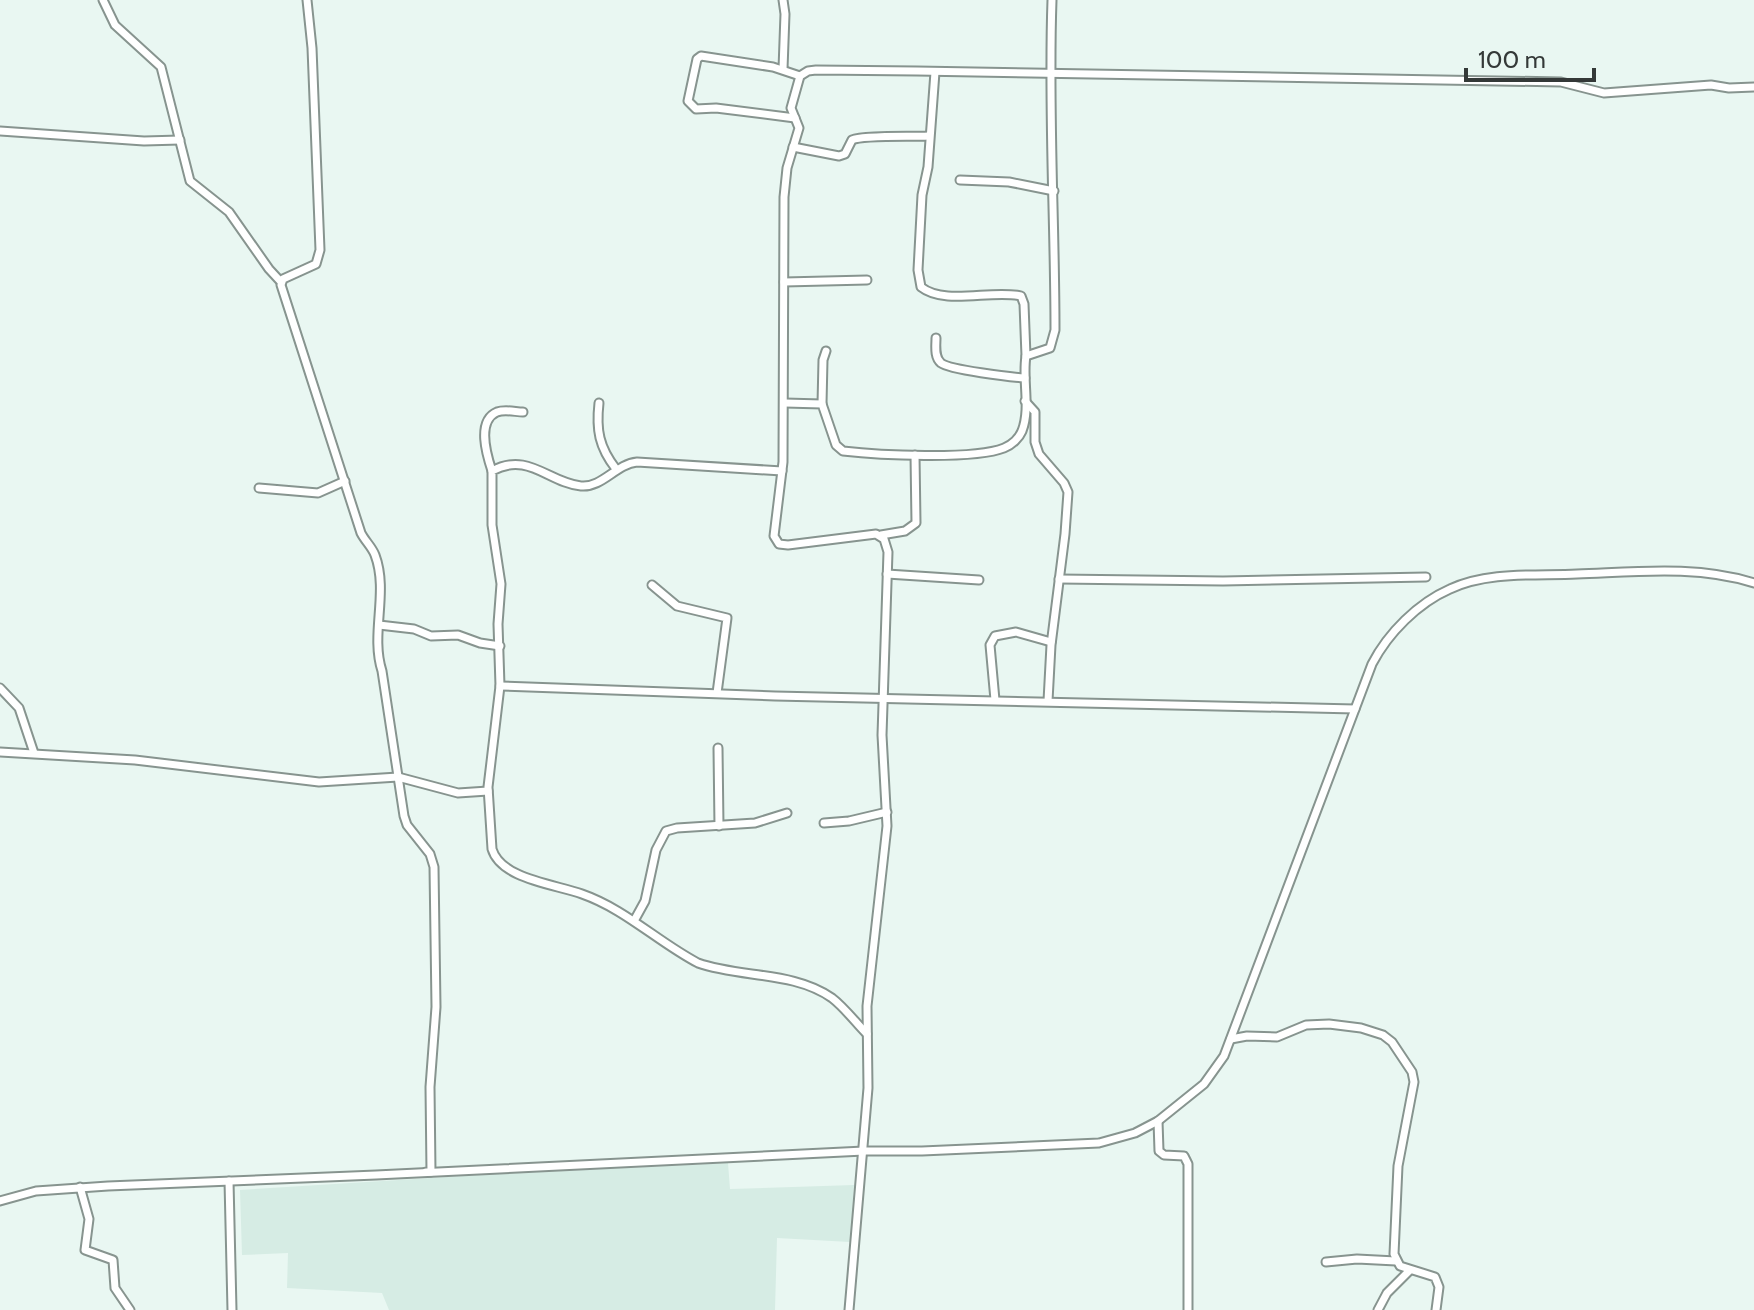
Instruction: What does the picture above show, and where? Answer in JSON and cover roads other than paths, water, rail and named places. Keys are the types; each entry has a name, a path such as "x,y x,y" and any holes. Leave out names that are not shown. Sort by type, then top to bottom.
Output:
{"street":[{"path":"103,0 115,25 159,63 193,185 229,212 281,282 361,533 376,558 378,658 407,825 430,854 434,867 436,1007 428,1170"},
{"path":"281,282 316,264 320,250 312,48 307,0"},
{"path":"783,0 783,69"},
{"path":"1026,356 1050,348 1054,340 1054,191 1049,73 1052,0"},
{"path":"795,118 716,108 696,109 688,101 699,57 783,69 800,76 816,70 1561,82 1604,93 1711,85 1754,87"},
{"path":"826,351 822,404 836,445 843,451 946,455 1005,448 1022,431 1026,356 1021,296 944,295 921,287 918,270 922,195 928,167 935,72"},
{"path":"800,76 792,102 799,128 784,197 785,403 782,471 773,532 779,544 905,531 916,523 915,455"},
{"path":"0,131 144,141 180,140"},
{"path":"793,147 839,156 845,154 852,140 858,137 928,136"},
{"path":"960,180 1009,182 1054,191"},
{"path":"784,282 867,280"},
{"path":"936,338 937,357 947,365 996,376 1025,378"},
{"path":"1025,401 1035,412 1035,442 1039,454 1068,492 1051,642 1048,701"},
{"path":"599,403 597,427 600,444 616,469"},
{"path":"785,403 822,404"},
{"path":"523,412 498,412 488,424 485,442 492,471 492,525 501,573 500,686 488,791 492,849 501,865 508,870 583,894 634,921 698,963 792,982 819,991 831,998 867,1034"},
{"path":"492,471 501,467 527,466 582,486 595,483 616,469 637,462 782,471"},
{"path":"259,488 314,493 345,481"},
{"path":"849,1310 868,1088 867,1006 887,812 882,735 887,544 881,535"},
{"path":"0,1201 36,1191 80,1187 1099,1143 1126,1136 1158,1121 1204,1084 1217,1068 1231,1039 1372,664 1389,636 1436,596 1463,584 1520,575 1636,571 1699,573 1736,577 1754,583"},
{"path":"887,574 979,580"},
{"path":"1059,579 1223,581 1426,577"},
{"path":"652,585 677,606 727,618 717,693"},
{"path":"379,625 414,629 431,636 458,635 500,646"},
{"path":"995,700 990,645 995,636 1016,632 1051,642"},
{"path":"500,686 1355,709"},
{"path":"0,688 19,708 34,753"},
{"path":"718,748 719,826"},
{"path":"0,752 146,761 319,782 398,777 458,793 488,791"},
{"path":"824,823 887,812"},
{"path":"634,921 645,901 656,850 666,831 755,823 787,813"},
{"path":"1231,1039 1277,1037 1306,1025 1329,1024 1372,1031 1383,1035 1396,1047 1412,1072 1414,1082 1398,1166 1393,1247 1400,1266 1435,1277 1439,1287 1436,1310"},
{"path":"1158,1121 1159,1151 1164,1155 1184,1156 1188,1164 1188,1310"},
{"path":"229,1181 232,1310"},
{"path":"80,1187 89,1219 85,1250 113,1260 115,1288 130,1310"},
{"path":"1326,1262 1357,1259 1396,1261"},
{"path":"1378,1310 1387,1293 1410,1270"}]}
